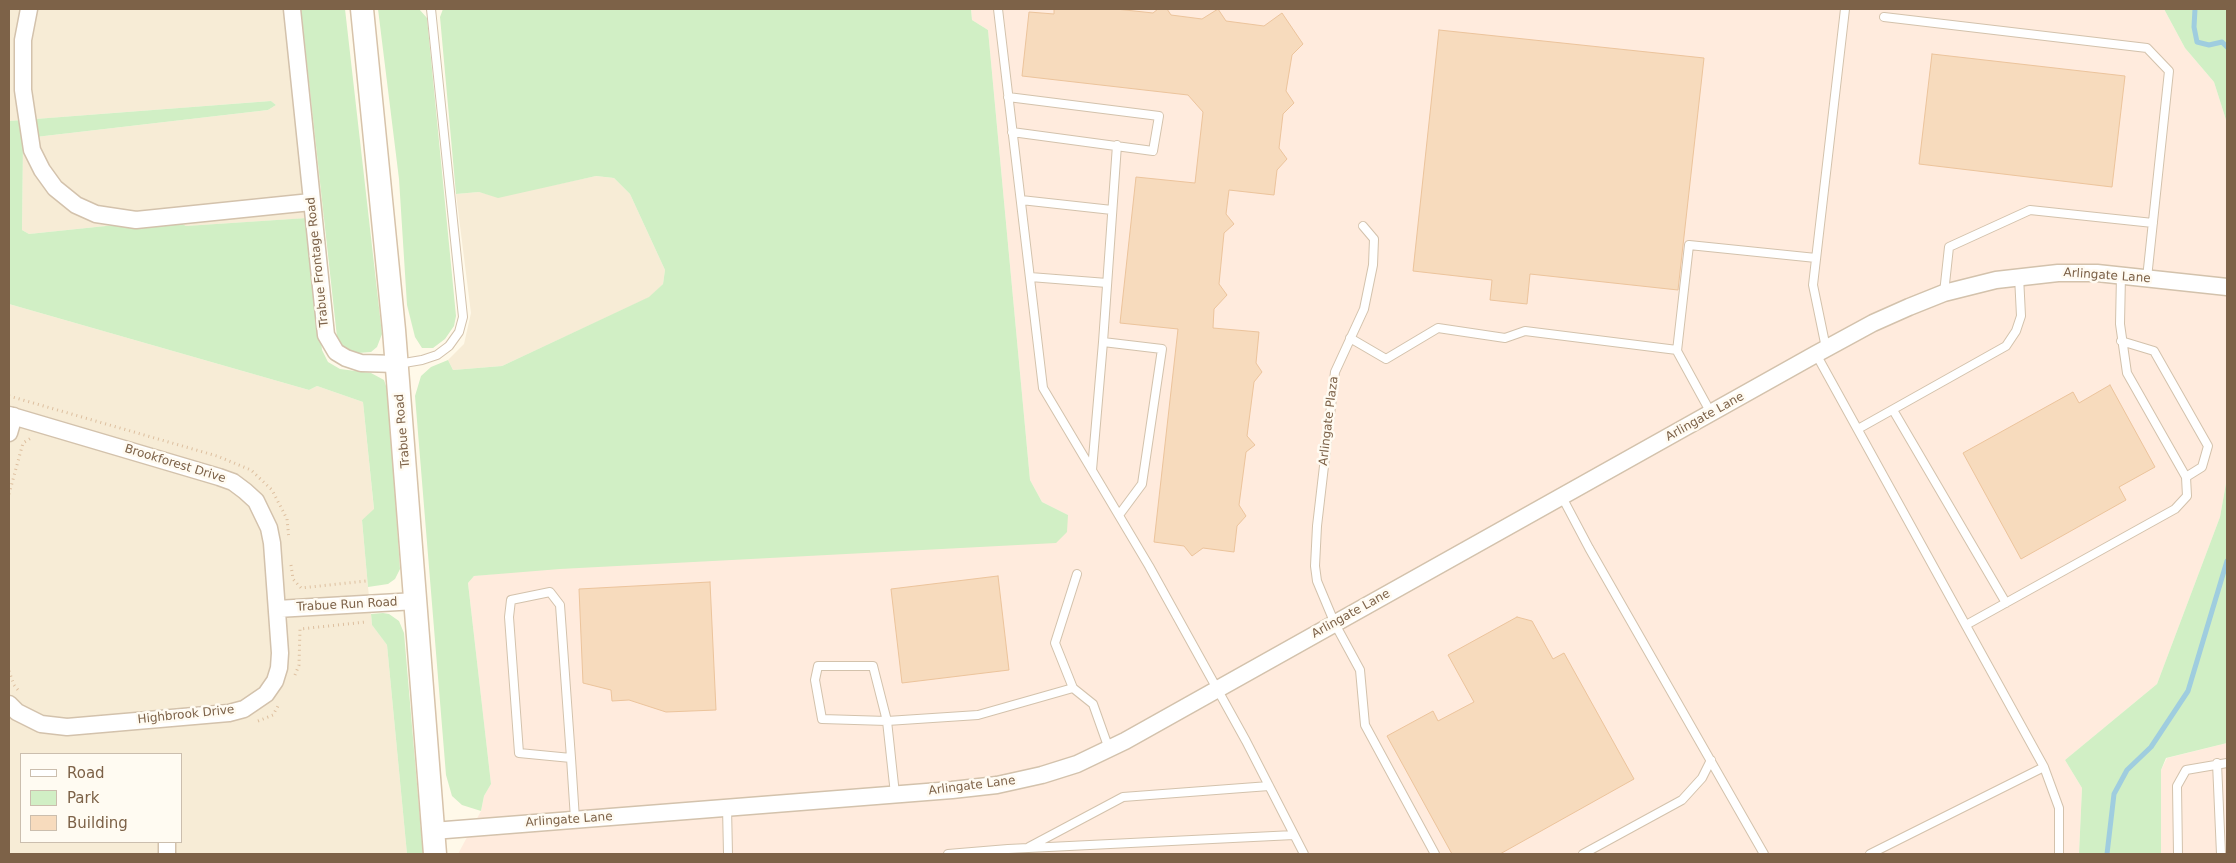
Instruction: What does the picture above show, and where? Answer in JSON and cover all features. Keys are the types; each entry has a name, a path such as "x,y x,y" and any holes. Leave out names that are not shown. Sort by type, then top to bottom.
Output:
{"main road":[{"name":"Trabue Road","path":"362,9 374,106 397,364 435,854"}],"street":[{"path":"29,9 16,90 32,150 42,170 55,188 76,205 96,214 136,220 311,202"},
{"name":"Trabue Frontage Road","path":"292,9 324,324 330,344 336,352 361,363 397,364"},
{"name":"Arlingate Lane","path":"433,831 997,785 1042,775 1077,764 1109,749 1216,691 1821,351 1873,323 1944,293 2019,276 2058,273 2121,275 2227,287"},
{"path":"9,433 11,415"},
{"name":"Brookforest Drive","path":"11,415 218,477 233,482 245,490 256,501 269,528 277,609"},
{"name":"Trabue Run Road","path":"277,609 416,601"},
{"name":"Highbrook Drive","path":"15,703 41,724 67,726 229,713 244,709 266,694 275,682 279,668 277,609"}],"lane":[{"name":"Trabue Frontage Road","path":"397,364 422,360 449,346 459,332 463,317 431,9"},
{"path":"998,9 1043,388 1149,566 1304,854"},
{"path":"1845,9 1813,285 1821,351 1858,429 2044,767 2059,808 2058,854"},
{"path":"1884,17 2146,48 2169,71 2147,278"},
{"path":"1008,97 1160,116 1153,151 1012,132"},
{"path":"1092,470 1117,145"},
{"path":"1021,200 1112,210"},
{"path":"1944,293 1949,247 2030,210 2153,223"},
{"name":"Arlingate Plaza","path":"1363,226 1374,239 1373,265 1364,309 1335,372 1315,566 1317,581 1335,624 1360,670 1363,715 1370,737 1436,854"},
{"path":"1711,413 1677,350 1689,245 1816,258"},
{"path":"1966,625 2175,509 2187,496 2186,477 2126,373 2121,341 2121,275"},
{"path":"1858,429 2006,346 2016,331 2021,316 2019,276"},
{"path":"1030,277 1107,283"},
{"path":"1350,338 1386,359 1438,328 1505,338 1525,331 1677,350"},
{"path":"2121,341 2154,352 2208,446 2202,467 2186,477"},
{"path":"1103,342 1162,349 1142,484 1118,515"},
{"path":"1893,410 2006,603"},
{"path":"1562,497 1764,854"},
{"path":"1077,574 1055,643 1074,688 1093,704 1109,749"},
{"path":"570,758 520,753 509,617 512,600 550,592 560,605 575,819"},
{"path":"895,794 887,720 873,666 818,666 814,680 822,719 887,720 978,715 1074,688"},
{"path":"1584,854 1682,800 1702,778 1711,760"},
{"path":"2178,854 2178,786 2186,770 2217,763 2227,763"},
{"path":"2217,763 2221,854"},
{"path":"1870,854 2044,767"},
{"path":"948,854 1008,852 1028,847 1123,797 1269,786"},
{"path":"727,807 728,854"},
{"path":"1028,847 1071,847 1294,835"}],"path":[{"path":"9,494 23,443 34,436"},
{"path":"9,671 14,685 15,703"}],"shaded area":[{"path":"9,9 301,9 324,217 186,226 173,219 29,234 22,230 23,144 27,138 268,110 276,105 271,101 9,121"},
{"path":"971,9 2164,9 2185,48 2214,82 2227,123 2227,478 2220,517 2157,684 2065,760 2082,788 2079,854 458,854 481,811 484,796 491,784 468,583 474,576 1068,515 1042,502 1030,480 988,30 972,20"},
{"path":"596,176 614,178 630,194 665,270 663,284 650,297 502,366 453,370 448,360 464,344 471,313 456,194 479,192 498,197"},
{"path":"9,304 309,390 317,386 363,402 374,510 362,520 368,587 372,625 387,645 407,854 9,854"},
{"path":"2227,743 2227,854 2161,854 2161,770 2167,758"}],"green space":[{"path":"301,9 345,9 382,334 377,347 371,352 358,353 344,349 337,337"},
{"path":"378,9 419,9 427,18 456,316 454,326 445,339 433,348 422,348 415,337 407,305 399,179"},
{"path":"443,9 971,9 972,20 988,30 1030,480 1042,502 1068,515 1067,532 1056,543 560,569 474,576 468,583 491,784 484,796 481,811 462,805 452,796 446,775 415,396 421,376 431,367 448,360 453,370 502,366 649,297 663,284 665,270 630,194 614,178 596,176 498,198 479,192 456,194 440,17"},
{"path":"2164,9 2227,9 2227,123 2214,82 2185,48"},
{"path":"271,101 276,105 268,110 27,138 23,144 22,230 29,234 173,219 186,226 307,218 322,350 328,362 340,369 371,373 384,380 388,392 400,569 395,579 388,584 368,587 362,520 374,509 363,402 317,386 309,390 9,304 9,121"},
{"path":"2227,478 2227,743 2166,758 2161,770 2161,854 2079,854 2082,788 2065,760 2157,684 2220,517"},
{"path":"371,614 389,614 399,621 404,633 423,854 407,854 387,645 372,625"}],"building":[{"path":"1054,9 1116,9 1153,13 1158,9 1167,9 1171,15 1202,19 1218,9 1226,21 1264,26 1282,13 1303,44 1292,55 1286,91 1294,103 1283,114 1279,148 1287,159 1277,170 1274,195 1229,190 1226,214 1234,224 1224,233 1219,284 1227,295 1214,309 1213,328 1259,332 1256,363 1262,372 1254,382 1247,436 1255,445 1246,452 1239,505 1246,516 1237,526 1234,552 1203,548 1192,556 1184,546 1154,542 1178,329 1120,323 1136,177 1195,183 1203,112 1188,95 1022,76 1029,12 1054,14"},
{"path":"1439,30 1704,58 1678,290 1530,274 1527,304 1490,300 1492,280 1413,271"},
{"path":"1932,54 2125,76 2112,187 1919,164"},
{"path":"2110,385 2155,467 2119,487 2126,500 2021,559 1963,453 2073,392 2079,403"},
{"path":"998,576 1009,670 902,683 891,589"},
{"path":"710,582 716,710 666,712 629,700 612,701 611,690 583,683 579,589"},
{"path":"1517,617 1532,621 1553,659 1564,653 1634,779 1500,854 1452,854 1387,736 1433,711 1438,721 1474,702 1448,655"}],"waterway":[{"path":"2195,9 2194,27 2197,42 2209,45 2222,42 2227,47"},
{"path":"2107,854 2114,794 2127,770 2151,747 2188,691 2227,561"}]}
